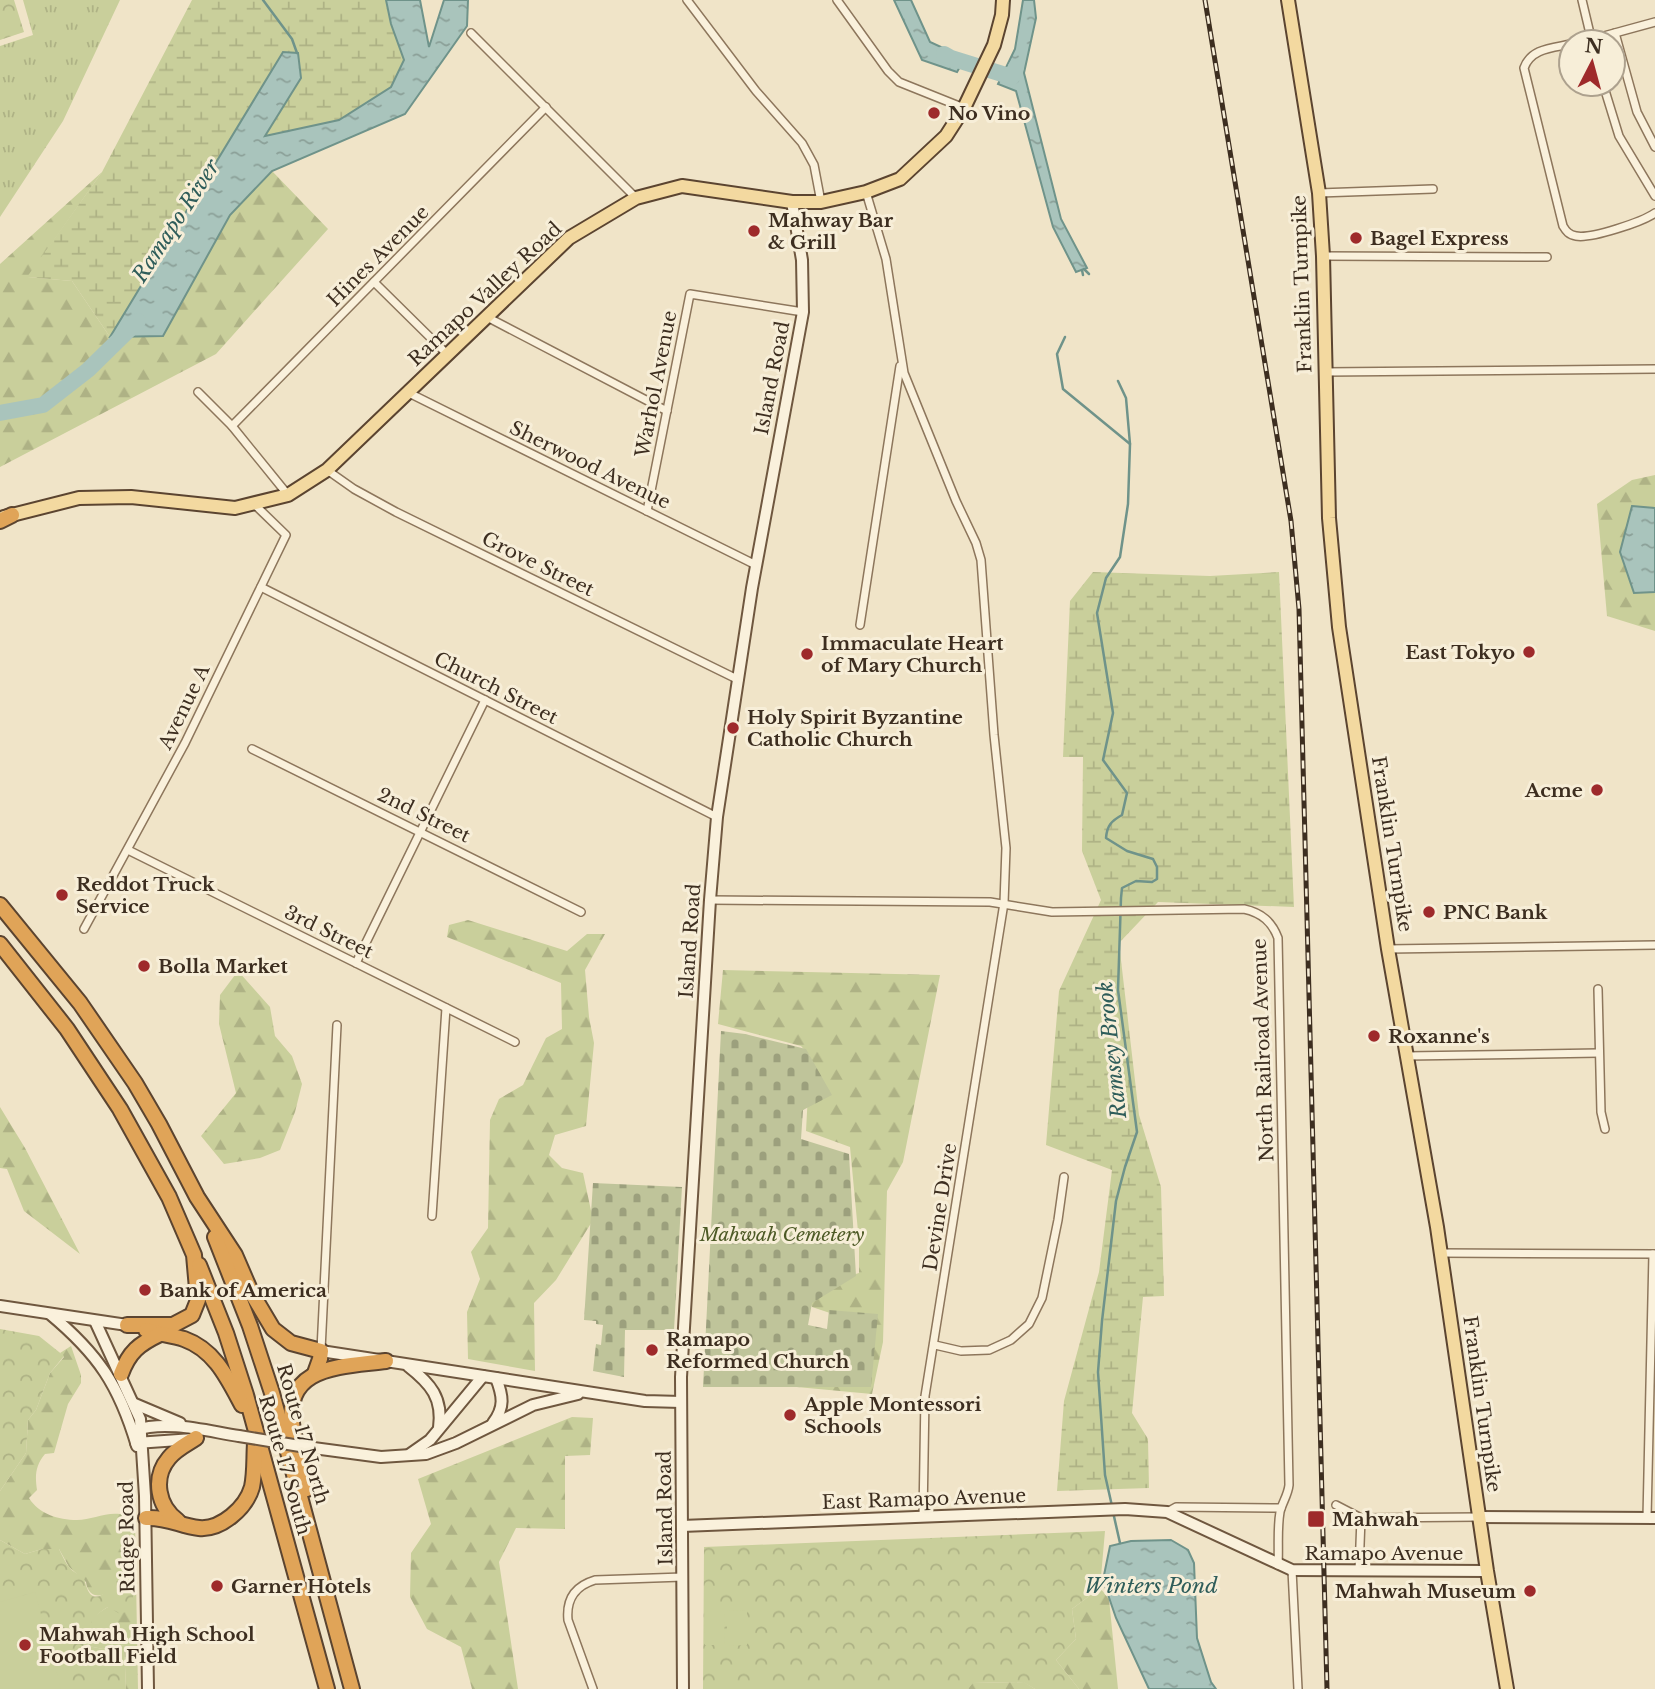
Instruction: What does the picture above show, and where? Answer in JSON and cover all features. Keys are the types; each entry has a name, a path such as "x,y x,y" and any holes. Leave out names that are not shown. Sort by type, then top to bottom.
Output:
{"highway":[{"path":"0,905 50,964 108,1042 159,1124 197,1197 235,1255 251,1293 273,1329 291,1343 321,1351 315,1373 298,1391 292,1415 293,1433 305,1476 314,1546"},
{"name":"Route 17 South","path":"0,944 54,1011 110,1093 159,1176 202,1271 226,1332 256,1431 327,1689"},
{"name":"Route 17 North","path":"197,1197 234,1282 258,1348 352,1689"},
{"path":"127,1325 173,1325 192,1315 198,1300 194,1255"},
{"path":"127,1325 189,1341 212,1357 224,1373 256,1431 252,1487 238,1509 227,1519 210,1528 198,1528 162,1518 146,1518"},
{"path":"121,1374 134,1350 160,1334"},
{"path":"315,1373 335,1367 386,1361"},
{"path":"179,1522 163,1504 160,1476 170,1456 201,1434"}],"main road":[{"name":"Ramapo Valley Road","path":"4,518 79,498 131,497 235,509 288,495 327,470 569,238 636,198 682,186 792,202 821,202 866,192 900,179 946,136 964,108 999,31 1003,0"},
{"name":"Franklin Turnpike","path":"1288,0 1314,146 1319,193 1332,564 1388,948 1441,1253 1487,1571 1507,1689"}],"street":[{"path":"687,0 756,91 802,143 814,165 821,202"},
{"path":"837,0 888,71 899,82 964,108"},
{"path":"1582,0 1589,28"},
{"path":"1627,30 1655,22"},
{"path":"471,33 636,198"},
{"path":"1557,47 1536,52 1526,61 1524,68 1563,226 1571,234 1583,236 1637,223 1655,213"},
{"path":"1627,76 1637,112 1655,147"},
{"path":"1607,98 1619,136 1655,196"},
{"name":"Hines Avenue","path":"232,426 546,107"},
{"path":"1319,193 1433,189"},
{"path":"866,192 886,259 904,373 981,560 994,735 1006,848 1004,904"},
{"name":"Island Road","path":"683,1689 681,1402 709,900 717,817 756,565 803,312 802,260 792,202"},
{"path":"1323,256 1547,257"},
{"path":"374,282 448,355"},
{"name":"Warhol Avenue","path":"647,511 690,294 803,312"},
{"path":"487,317 667,411"},
{"path":"860,625 901,357"},
{"path":"1325,372 1655,369"},
{"path":"198,393 232,426 288,495"},
{"name":"Sherwood Avenue","path":"409,393 756,565"},
{"name":"Grove Street","path":"327,470 354,489 396,512 739,680"},
{"name":"Avenue A","path":"84,929 185,743 286,535 254,504"},
{"name":"Church Street","path":"261,587 717,817"},
{"path":"356,963 485,700"},
{"name":"2nd Street","path":"252,749 581,912"},
{"name":"3rd Street","path":"128,850 515,1042"},
{"name":"North Railroad Avenue","path":"709,900 939,901 1004,904 1052,912 1244,909 1269,921 1278,938 1289,1485 1281,1508 1278,1565"},
{"name":"Devine Drive","path":"923,1517 925,1396 1004,904"},
{"path":"1388,948 1655,945"},
{"path":"1598,989 1601,1112 1605,1129"},
{"path":"432,1216 446,1008"},
{"path":"337,1025 321,1351 653,1402 681,1402"},
{"path":"1407,1056 1599,1053"},
{"path":"934,1345 961,1351 989,1350 1011,1340 1029,1324 1042,1298 1064,1177"},
{"path":"1336,1505 1361,1518 1651,1518 1654,1254 1441,1253"},
{"path":"0,1306 127,1325"},
{"path":"50,1314 84,1343 101,1367 136,1429"},
{"path":"95,1321 135,1405 136,1429"},
{"path":"406,1364 425,1380 436,1395 440,1412 438,1430"},
{"path":"408,1455 425,1445 483,1376"},
{"path":"493,1423 503,1402 496,1378"},
{"path":"136,1429 159,1426 201,1434 239,1436 381,1457 408,1455 436,1451 543,1402 588,1392"},
{"path":"135,1405 201,1434"},
{"name":"Ridge Road","path":"136,1429 144,1468 148,1689"},
{"path":"139,1443 201,1434"},
{"path":"1167,1512 1176,1507 1281,1508"},
{"name":"East Ramapo Avenue","path":"682,1526 1125,1509 1167,1512"},
{"name":"Ramapo Avenue","path":"1167,1512 1292,1570 1487,1571"},
{"path":"1359,1571 1361,1518"},
{"path":"1292,1570 1298,1689"},
{"path":"593,1689 568,1620 567,1611 572,1595 586,1583 595,1580 683,1577"}],"green space":[{"path":"0,0 14,0 24,32 0,40"},
{"path":"23,0 120,0 63,121 0,217 0,46 33,35"},
{"path":"192,0 386,0 391,24 404,60 391,87 339,120 264,136 283,52 110,337 72,281 27,277 102,172"},
{"path":"272,171 328,229 216,354 0,467 0,264 102,172 28,277 72,281 110,337 163,336 230,215"},
{"path":"1655,475 1655,631 1607,616 1597,504 1632,480"},
{"path":"1093,572 1210,576 1279,572 1294,907 1158,902 1119,943 1139,1115 1161,1187 1164,1296 1143,1297 1132,1413 1148,1439 1149,1488 1057,1491 1064,1401 1099,1272 1112,1170 1046,1145 1059,991 1101,900 1082,851 1083,757 1063,757 1070,601"},
{"path":"468,920 567,951 587,934 605,934 585,970 594,1043 586,1126 555,1135 549,1155 562,1168 583,1173 593,1220 556,1280 534,1303 535,1371 468,1359 467,1312 480,1279 471,1252 488,1228 490,1120 499,1099 523,1085 546,1038 562,1029 561,983 447,937 449,925"},
{"path":"723,970 940,975 903,1162 887,1191 883,1342 872,1394 742,1382 852,1356 836,1315 812,1307 807,1297 816,1286 859,1273 859,1242 850,1147 806,1131 810,1056 801,1046 718,1024"},
{"path":"238,971 270,1007 275,1036 292,1056 302,1084 295,1112 280,1150 260,1158 224,1164 201,1136 236,1093 219,1024 220,995"},
{"name":"Mahwah Cemetery","path":"721,1031 806,1049 832,1095 803,1110 801,1139 849,1154 856,1276 812,1303 808,1325 827,1329 829,1310 878,1314 871,1387 703,1387"},
{"path":"0,1107 25,1148 80,1254 24,1211 7,1169 0,1168"},
{"path":"593,1183 682,1187 674,1330 625,1330 624,1377 593,1371 596,1344 601,1345 603,1325 584,1320"},
{"path":"0,1329 39,1336 64,1356 50,1373 36,1410 28,1420 26,1453 0,1491"},
{"path":"71,1346 81,1383 68,1404 54,1453 45,1454 39,1463 37,1490 29,1498 44,1512 63,1519 82,1520 120,1514 135,1522 138,1689 126,1689 124,1645 103,1649 88,1646 90,1622 108,1607 114,1585 107,1593 94,1595 87,1588 86,1582 69,1567 59,1549 42,1549 25,1554 0,1540 0,1491 26,1453 28,1420 36,1410 50,1373 64,1357 60,1353"},
{"path":"572,1417 593,1418 590,1455 565,1456 565,1529 516,1528 499,1562 518,1689 472,1689 461,1647 427,1629 410,1597 411,1553 431,1524 418,1479"},
{"path":"1105,1531 1100,1588 1072,1609 1076,1639 1056,1660 1079,1689 1035,1689 1023,1682 973,1683 968,1689 703,1689 704,1547"},
{"path":"0,1540 25,1554 42,1549 59,1549 71,1569 83,1576 90,1594 94,1596 102,1594 118,1580 125,1579 134,1583 132,1609 120,1614 108,1607 94,1618 88,1633 88,1646 103,1649 124,1645 126,1689 0,1689"},
{"path":"1100,1588 1109,1599 1118,1689 1079,1689 1056,1660 1076,1639 1072,1609"},
{"name":"Mahwah High School Football Field","path":"35,1592 61,1689 0,1689 0,1602"},
{"path":"704,1610 724,1610 725,1645 705,1645"},
{"path":"747,1610 747,1645 727,1646 727,1611"},
{"path":"1024,1682 1035,1689 968,1689 972,1683"}],"water":[{"path":"386,0 420,0 429,47 444,0 468,0 467,26 405,114 272,171 230,215 163,336 110,337 283,52 298,53 301,78 265,136 339,120 391,87 404,60 391,24"},
{"path":"894,0 911,0 930,42 965,58 957,72 922,60"},
{"path":"1023,0 1034,0 1036,18 1024,73 1061,219 1087,268 1076,272 1053,227 1016,91 998,84 1015,49"},
{"path":"1632,506 1655,508 1655,592 1634,593 1620,552"},
{"name":"Winters Pond","path":"1171,1540 1188,1550 1194,1563 1197,1638 1211,1682 1216,1689 1149,1689 1116,1618 1103,1580 1110,1546 1131,1541"}],"waterway":[{"path":"263,0 292,39 297,53"},
{"path":"944,54 1012,77 1016,67"},
{"name":"Ramsey Brook","path":"1084,269 1089,274"},
{"name":"Ramsey Brook","path":"1082,270 1083,275"},
{"name":"Ramapo River","path":"0,413 43,405 88,370 138,321"},
{"path":"1065,337 1057,354 1063,389 1130,444"},
{"name":"Ramsey Brook","path":"1112,1506 1105,1475 1098,1372 1116,1201 1137,1132 1118,990 1121,898 1122,888 1136,881 1152,882 1157,879 1157,867 1153,859 1127,851 1106,838 1110,824 1122,815 1127,793 1103,760 1113,713 1097,613 1106,578 1120,557 1128,504 1130,444 1126,398 1118,381"},
{"name":"Ramsey Brook","path":"1113,1512 1120,1543"}],"railway":[{"path":"1205,0 1291,521 1299,609 1327,1689"}],"place":[{"name":"No Vino","path":"934,113"},
{"name":"Mahway Bar & Grill","path":"754,231"},
{"name":"Bagel Express","path":"1356,238"},
{"name":"East Tokyo","path":"1529,652"},
{"name":"Immaculate Heart of Mary Church","path":"807,654"},
{"name":"Holy Spirit Byzantine Catholic Church","path":"733,728"},
{"name":"Acme","path":"1597,790"},
{"name":"Reddot Truck Service","path":"62,895"},
{"name":"PNC Bank","path":"1429,912"},
{"name":"Bolla Market","path":"144,966"},
{"name":"Roxanne's","path":"1374,1036"},
{"name":"Bank of America","path":"145,1290"},
{"name":"Ramapo Reformed Church","path":"652,1350"},
{"name":"Apple Montessori Schools","path":"790,1415"},
{"name":"Mahwah","path":"1316,1519"},
{"name":"Garner Hotels","path":"217,1586"},
{"name":"Mahwah Museum","path":"1530,1591"},
{"name":"Mahwah High School Football Field","path":"25,1645"}]}
